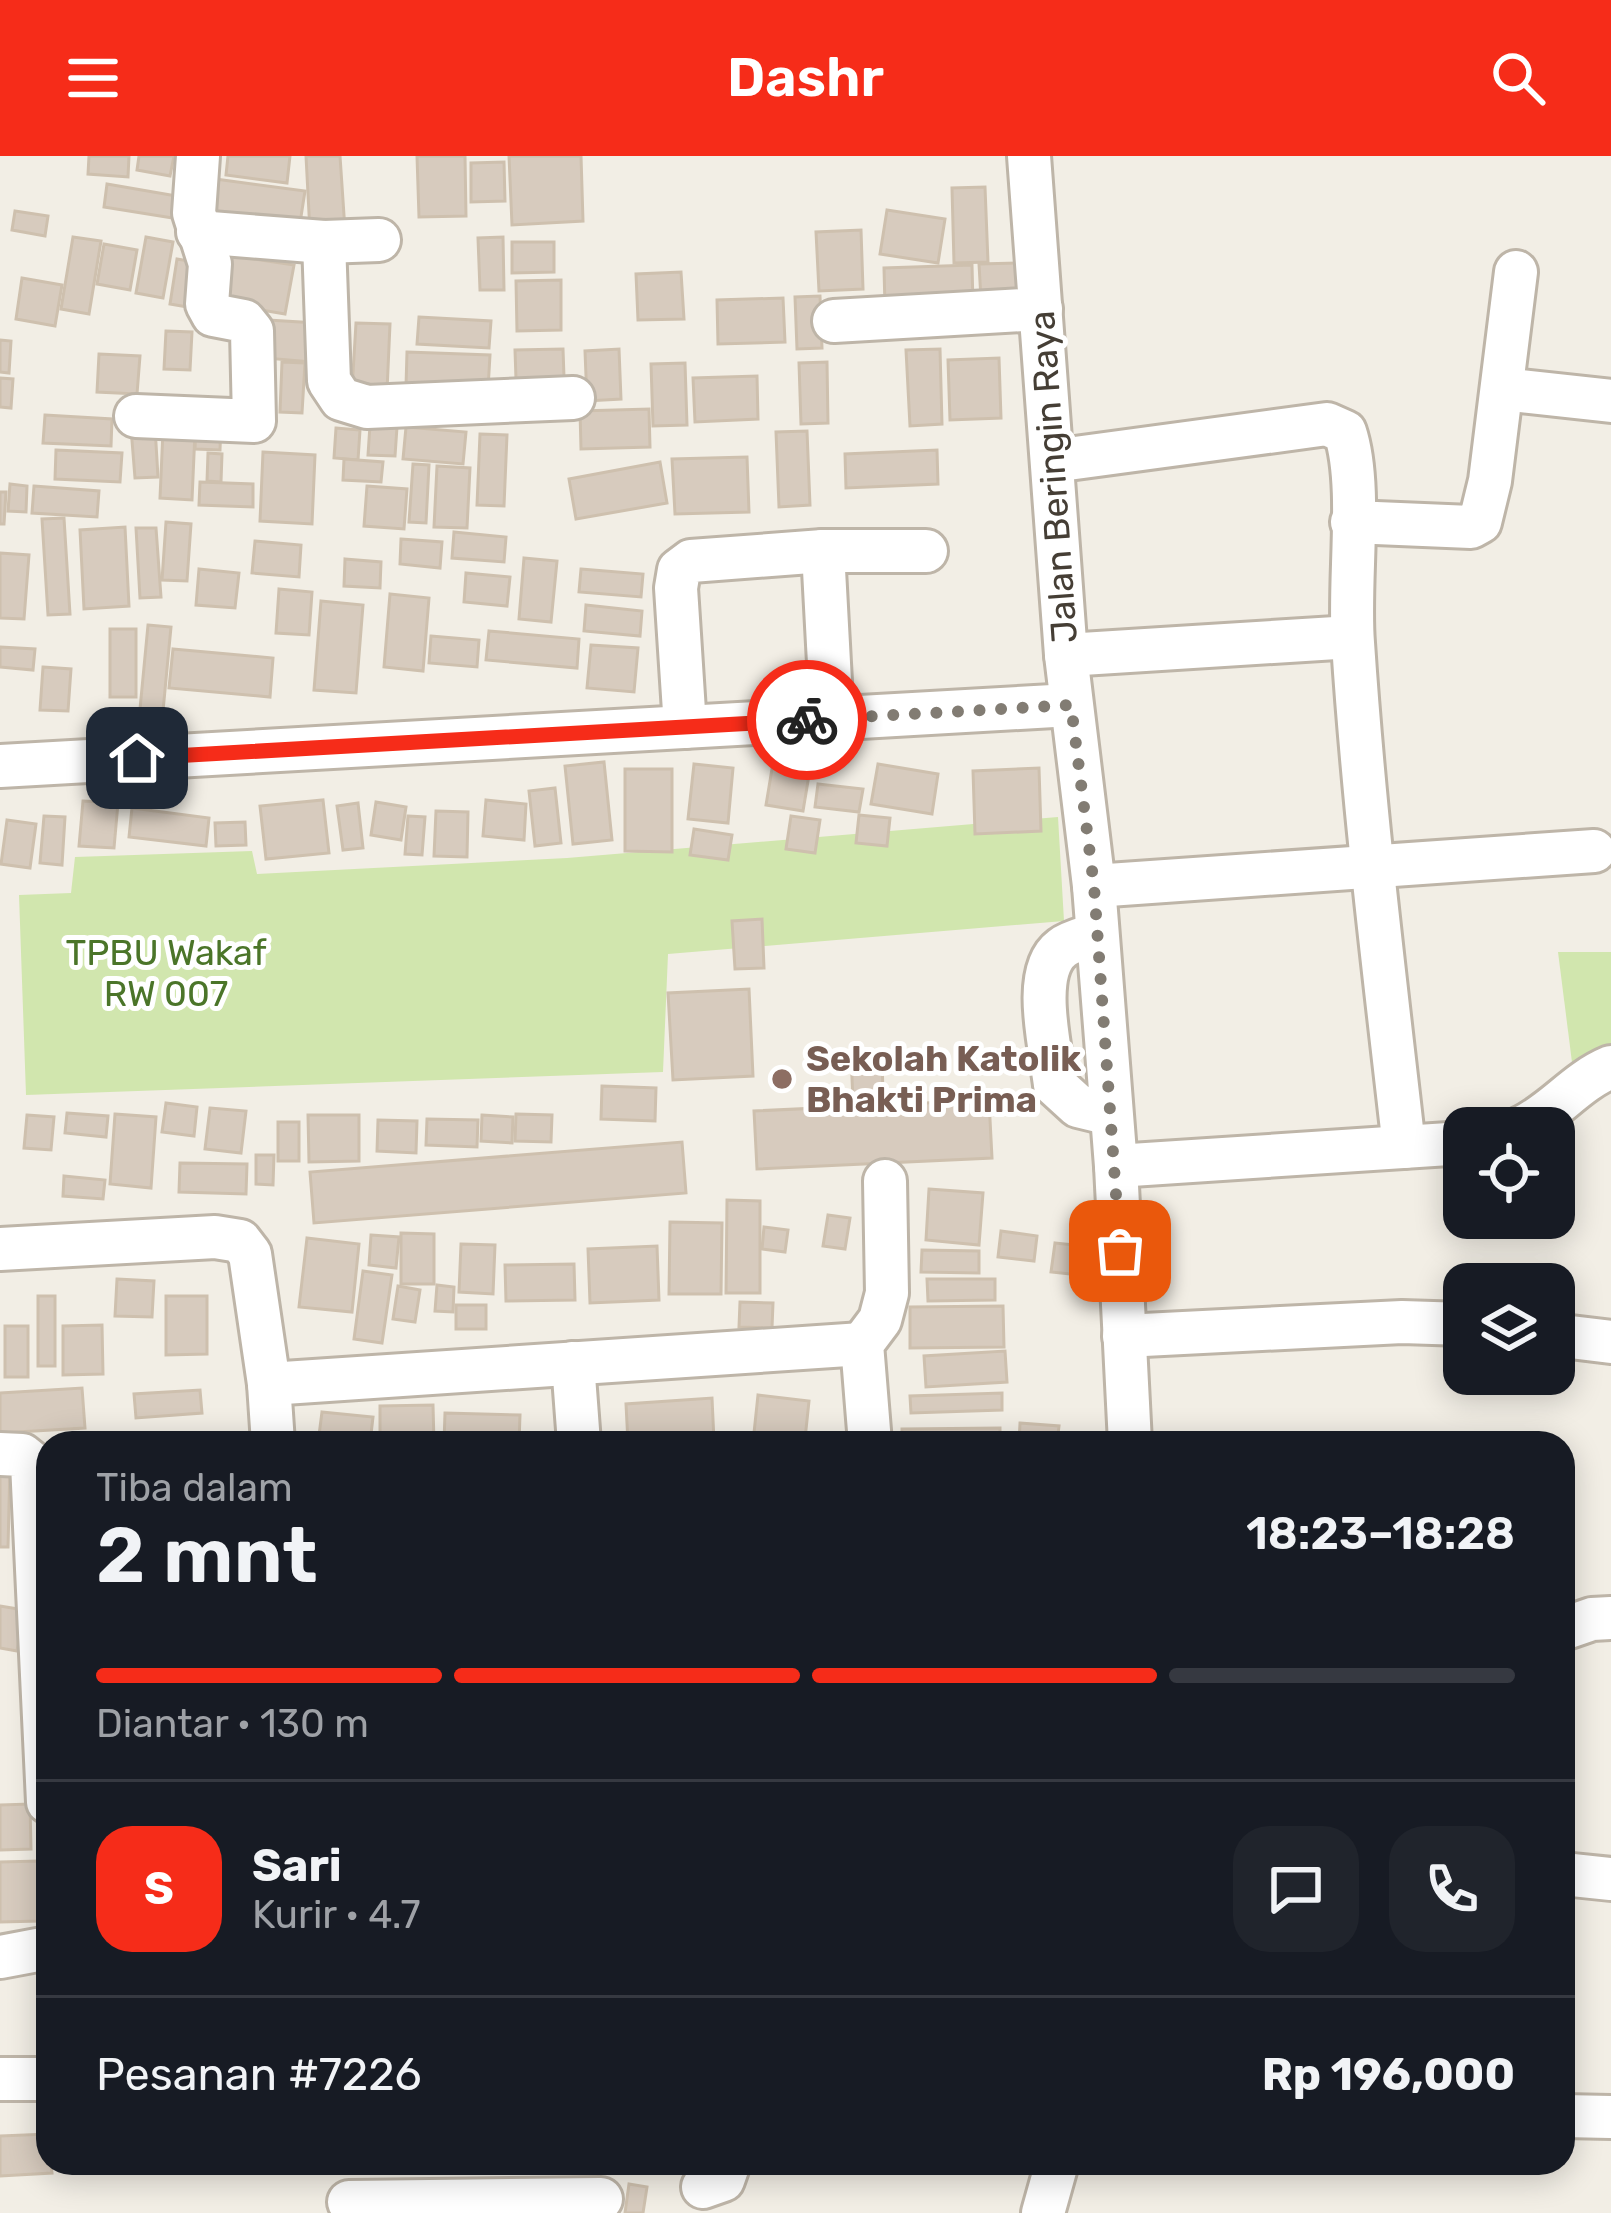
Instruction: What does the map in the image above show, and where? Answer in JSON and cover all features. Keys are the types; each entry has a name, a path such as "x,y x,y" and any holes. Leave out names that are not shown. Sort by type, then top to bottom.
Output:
{"street":[{"path":"136,416 254,421 251,331 244,321 209,311 211,264 198,232 194,202 198,156"},
{"name":"Jalan Beringin Raya","path":"1029,156 1066,655 1094,886 1116,1166 1129,1431"},
{"path":"198,232 325,242 379,240"},
{"path":"325,242 329,381 341,398 367,406 572,398"},
{"path":"1352,522 1476,526 1490,481 1516,272"},
{"path":"834,321 1041,309"},
{"path":"1502,389 1611,401"},
{"path":"1053,461 1327,424 1345,431 1352,522 1352,637 1404,1147"},
{"path":"686,727 676,588 679,569 691,561 823,551 926,551"},
{"path":"823,551 832,718"},
{"path":"1066,655 1352,637"},
{"path":"0,766 1071,705"},
{"path":"1094,886 1594,851"},
{"path":"1097,934 1063,947 1043,981 1055,1085 1078,1106 1111,1114"},
{"path":"1554,1107 1570,1089 1611,1067"},
{"path":"1116,1166 1443,1144"},
{"path":"869,1431 862,1344 880,1320 887,1293 886,1181"},
{"path":"0,1249 214,1237 240,1241 250,1255 271,1431"},
{"path":"1124,1336 1443,1323"},
{"path":"1575,1338 1611,1342"},
{"path":"269,1384 862,1344"},
{"path":"573,1363 578,1431"},
{"path":"0,1454 22,1455 32,1463 36,1548"},
{"path":"1575,1625 1611,1618"},
{"path":"1575,1875 1611,1879"},
{"path":"0,1957 36,1950"},
{"path":"0,2079 36,2079"},
{"path":"1575,2116 1611,2117"},
{"path":"1043,2213 1054,2175"},
{"path":"347,2193 602,2199"}],"green space":[{"name":"TPBU Wakaf RW 007","path":"1058,817 1064,921 668,954 663,1072 26,1095 19,895 71,893 75,857 252,851 257,874 567,858"},
{"path":"1558,952 1611,952 1611,1062 1574,1078"}],"building":[{"path":"89,156 129,156 128,177 88,174"},
{"path":"139,156 174,156 170,176 137,170"},
{"path":"228,156 290,156 287,183 226,175"},
{"path":"306,156 340,156 345,230 310,232"},
{"path":"417,156 465,156 466,216 419,217"},
{"path":"509,156 581,156 583,221 512,225"},
{"path":"504,162 505,201 471,202 471,163"},
{"path":"208,178 305,191 300,223 204,211"},
{"path":"107,184 188,198 185,220 104,207"},
{"path":"985,187 988,262 954,263 952,188"},
{"path":"887,210 945,219 938,263 880,254"},
{"path":"15,211 48,216 45,236 12,230"},
{"path":"861,230 863,289 819,291 816,232"},
{"path":"73,237 101,241 89,314 61,309"},
{"path":"146,237 173,242 163,298 136,293"},
{"path":"503,237 504,290 480,290 478,238"},
{"path":"512,242 554,242 554,272 512,273"},
{"path":"104,244 137,250 130,290 97,284"},
{"path":"228,255 294,265 285,314 220,303"},
{"path":"177,259 206,264 199,309 170,304"},
{"path":"1020,263 1021,298 981,299 979,264"},
{"path":"972,265 973,305 885,307 884,268"},
{"path":"681,272 684,319 638,320 636,274"},
{"path":"22,278 62,285 55,326 16,319"},
{"path":"561,280 561,330 517,331 516,281"},
{"path":"820,296 822,348 797,349 795,297"},
{"path":"783,298 785,342 718,344 717,300"},
{"path":"419,317 491,321 489,348 417,344"},
{"path":"268,320 316,323 312,362 265,358"},
{"path":"356,323 390,324 387,391 352,390"},
{"path":"166,331 192,332 190,370 164,369"},
{"path":"0,340 11,341 9,373 0,372"},
{"path":"563,349 564,377 516,379 515,350"},
{"path":"619,349 621,399 587,401 585,351"},
{"path":"940,349 942,424 910,426 906,350"},
{"path":"407,352 490,355 488,389 406,386"},
{"path":"99,354 140,356 137,394 97,392"},
{"path":"999,358 1001,418 950,420 948,360"},
{"path":"282,362 305,363 302,413 280,412"},
{"path":"827,362 828,423 801,424 799,363"},
{"path":"685,363 687,425 653,426 651,364"},
{"path":"757,376 758,419 695,422 693,378"},
{"path":"0,378 13,379 11,408 0,407"},
{"path":"649,409 650,447 581,449 580,411"},
{"path":"45,415 112,419 111,446 43,443"},
{"path":"196,421 221,422 220,450 195,449"},
{"path":"370,425 397,427 395,456 368,455"},
{"path":"155,427 158,477 135,478 131,428"},
{"path":"406,427 466,432 463,464 403,459"},
{"path":"336,428 360,430 358,460 334,458"},
{"path":"163,431 195,432 192,500 160,498"},
{"path":"807,431 810,505 779,507 776,432"},
{"path":"480,434 507,435 504,506 477,505"},
{"path":"56,450 122,453 120,482 55,479"},
{"path":"937,450 938,484 846,488 845,454"},
{"path":"263,452 315,455 312,524 260,521"},
{"path":"208,453 222,454 221,482 207,481"},
{"path":"747,457 749,512 675,514 672,459"},
{"path":"344,459 383,462 381,482 343,480"},
{"path":"660,462 667,503 576,519 569,479"},
{"path":"413,464 429,465 426,523 409,522"},
{"path":"437,466 470,468 467,528 434,527"},
{"path":"200,482 253,484 253,507 199,505"},
{"path":"10,484 27,486 26,512 8,511"},
{"path":"34,486 99,491 97,517 32,513"},
{"path":"367,486 407,489 404,529 364,526"},
{"path":"0,492 6,492 4,524 0,524"},
{"path":"64,518 70,614 48,615 42,519"},
{"path":"166,522 191,524 187,581 162,580"},
{"path":"125,527 129,606 84,609 80,530"},
{"path":"136,528 156,528 161,597 140,598"},
{"path":"454,532 506,537 504,562 452,558"},
{"path":"401,539 442,542 440,568 400,564"},
{"path":"255,541 301,545 299,577 252,573"},
{"path":"0,553 29,555 24,619 0,618"},
{"path":"524,558 557,561 551,622 519,619"},
{"path":"345,559 381,562 380,588 344,586"},
{"path":"199,569 239,573 235,608 196,605"},
{"path":"581,569 643,574 641,597 579,592"},
{"path":"466,573 510,577 507,606 464,602"},
{"path":"279,589 312,592 309,635 276,633"},
{"path":"390,594 429,598 423,671 384,667"},
{"path":"321,601 363,605 356,693 314,690"},
{"path":"586,605 642,611 640,636 584,631"},
{"path":"148,625 171,627 163,711 140,709"},
{"path":"110,629 136,629 136,697 110,697"},
{"path":"489,631 579,639 577,668 486,660"},
{"path":"431,636 479,640 477,667 429,663"},
{"path":"591,645 638,648 634,692 587,688"},
{"path":"0,647 35,649 33,670 0,667"},
{"path":"173,649 273,658 270,697 169,688"},
{"path":"43,667 71,669 68,711 40,710"},
{"path":"604,762 612,840 573,844 565,766"},
{"path":"773,763 810,769 803,811 766,805"},
{"path":"694,764 733,768 728,823 688,819"},
{"path":"878,764 938,774 932,814 871,804"},
{"path":"1039,768 1041,831 975,834 973,771"},
{"path":"625,769 672,769 672,852 625,851"},
{"path":"818,784 863,789 859,812 815,807"},
{"path":"555,788 561,843 535,846 529,791"},
{"path":"323,800 329,853 266,859 260,806"},
{"path":"486,800 526,804 524,840 483,836"},
{"path":"83,801 118,803 114,848 79,846"},
{"path":"376,802 406,807 401,840 371,835"},
{"path":"358,803 363,848 343,850 337,806"},
{"path":"132,808 209,818 206,846 129,837"},
{"path":"436,811 468,812 467,857 434,856"},
{"path":"859,815 890,818 887,846 856,843"},
{"path":"44,816 65,817 62,865 40,863"},
{"path":"408,816 425,817 422,855 405,854"},
{"path":"791,816 820,820 815,853 786,849"},
{"path":"7,820 36,824 30,868 1,864"},
{"path":"245,822 246,845 216,846 215,823"},
{"path":"694,829 732,835 728,860 690,855"},
{"path":"762,919 764,968 735,969 732,921"},
{"path":"749,989 753,1076 673,1080 668,993"},
{"path":"882,1054 883,1099 853,1100 851,1056"},
{"path":"602,1086 656,1088 655,1121 601,1119"},
{"path":"989,1100 992,1158 757,1169 754,1111"},
{"path":"166,1103 197,1107 194,1136 162,1132"},
{"path":"210,1108 246,1111 241,1153 205,1149"},
{"path":"67,1113 108,1116 106,1137 65,1133"},
{"path":"115,1114 156,1117 151,1188 110,1184"},
{"path":"516,1114 552,1115 551,1142 515,1141"},
{"path":"27,1115 54,1117 51,1150 24,1148"},
{"path":"308,1115 359,1115 359,1161 309,1162"},
{"path":"482,1115 513,1117 512,1143 481,1141"},
{"path":"427,1119 478,1120 477,1147 426,1145"},
{"path":"378,1120 417,1121 416,1153 377,1151"},
{"path":"278,1122 299,1122 299,1161 278,1161"},
{"path":"682,1142 686,1193 314,1223 310,1172"},
{"path":"256,1155 274,1155 273,1185 256,1184"},
{"path":"180,1163 247,1164 246,1194 179,1192"},
{"path":"64,1176 105,1180 103,1199 63,1196"},
{"path":"929,1189 983,1193 979,1245 926,1240"},
{"path":"727,1200 760,1201 760,1293 726,1293"},
{"path":"828,1215 850,1218 845,1249 823,1246"},
{"path":"670,1222 722,1223 721,1294 669,1294"},
{"path":"764,1227 788,1230 785,1252 762,1249"},
{"path":"1001,1231 1037,1236 1034,1261 998,1257"},
{"path":"401,1233 434,1234 434,1284 401,1284"},
{"path":"371,1235 399,1237 396,1268 369,1265"},
{"path":"307,1238 359,1244 352,1312 299,1307"},
{"path":"1055,1243 1094,1247 1090,1276 1051,1272"},
{"path":"461,1244 495,1245 493,1294 459,1292"},
{"path":"657,1246 659,1300 590,1303 588,1249"},
{"path":"922,1250 979,1251 979,1273 921,1272"},
{"path":"574,1264 575,1300 506,1301 505,1265"},
{"path":"363,1271 392,1275 382,1343 354,1339"},
{"path":"117,1279 154,1281 152,1317 115,1316"},
{"path":"927,1279 995,1279 995,1300 928,1301"},
{"path":"437,1285 454,1287 453,1312 435,1311"},
{"path":"398,1286 420,1290 415,1322 393,1319"},
{"path":"38,1296 55,1296 55,1366 38,1366"},
{"path":"166,1296 207,1296 207,1354 166,1355"},
{"path":"740,1302 773,1303 772,1328 739,1327"},
{"path":"456,1305 486,1305 486,1329 456,1329"},
{"path":"1003,1306 1004,1347 910,1348 910,1307"},
{"path":"102,1325 103,1374 63,1375 63,1326"},
{"path":"5,1326 28,1326 28,1377 5,1377"},
{"path":"1005,1351 1007,1382 926,1387 924,1356"},
{"path":"82,1388 85,1428 0,1433 0,1393"},
{"path":"200,1390 202,1413 136,1418 134,1394"},
{"path":"1002,1393 1002,1410 911,1413 910,1396"},
{"path":"758,1395 809,1401 806,1431 754,1431"},
{"path":"712,1398 714,1431 627,1431 626,1404"},
{"path":"433,1405 434,1431 380,1431 380,1406"},
{"path":"322,1412 373,1417 371,1431 320,1431"},
{"path":"445,1413 520,1415 519,1431 444,1431"},
{"path":"1020,1423 1059,1426 1058,1431 1020,1431"},
{"path":"1000,1428 1000,1431 902,1431"},
{"path":"0,1468 10,1468 8,1547 0,1547"},
{"path":"0,1606 24,1610 17,1651 0,1648"},
{"path":"30,1804 31,1849 0,1850 0,1805"},
{"path":"36,1861 36,1921 0,1922 0,1862"},
{"path":"36,2134 36,2174 0,2176 0,2136"},
{"path":"629,2184 647,2187 643,2213 625,2213"}],"way so far":[{"path":"807,720 1071,705 1094,886 1120,1251"}],"place":[{"name":"Sekolah Katolik Bhakti Prima","path":"782,1079"}],"route":[{"path":"137,758 807,720"}]}
